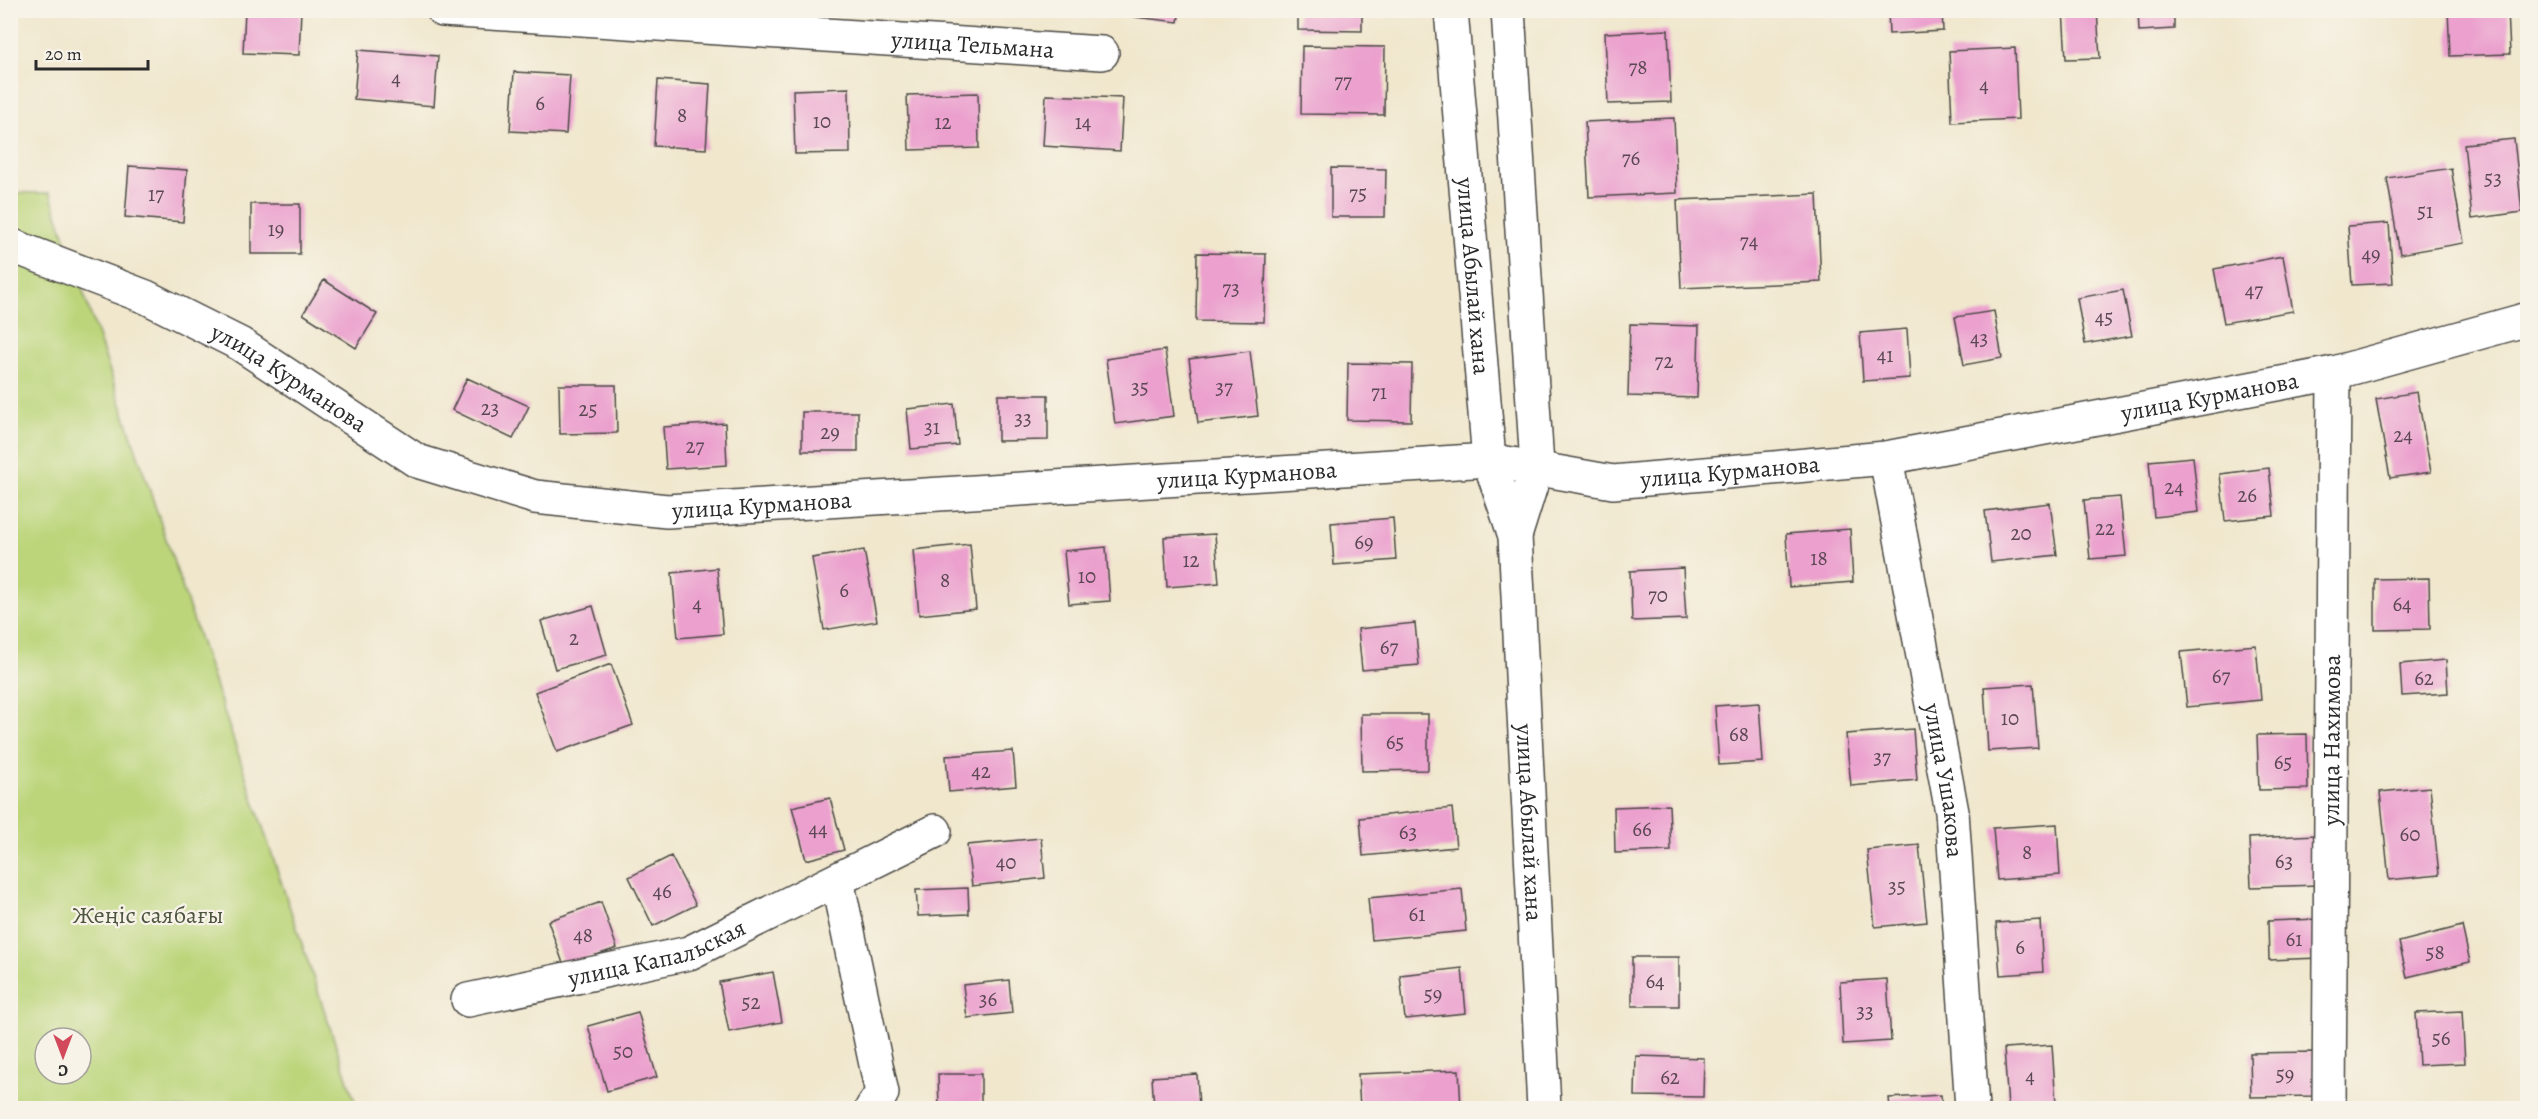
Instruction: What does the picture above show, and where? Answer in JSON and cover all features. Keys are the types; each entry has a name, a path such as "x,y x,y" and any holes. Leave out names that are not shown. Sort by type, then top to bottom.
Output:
{"street":[{"name":"улица Тельмана","path":"443,10 628,16 1102,52"},
{"name":"улица Абылай хана","path":"1451,10 1489,460 1515,536 1544,1108"},
{"name":"улица Абылай хана","path":"1508,10 1537,466 1515,536"},
{"name":"улица Курманова","path":"10,245 146,297 240,344 417,461 535,497 667,511 1489,460 1537,466 1613,482 1886,458 2334,373 2528,319"},
{"name":"улица Нахимова","path":"2329,1108 2334,373"},
{"name":"улица Ушакова","path":"1886,458 1952,812 1972,1108"},
{"name":"улица Капальская","path":"468,1000 689,953 935,831"},
{"path":"837,880 882,1093 872,1108"}],"green space":[{"name":"Жеңіс саябағы","path":"10,193 50,193 357,1108 11,1108"}],"building":[{"path":"245,10 301,10 299,55 243,53"},
{"path":"1135,10 1180,10 1178,22 1135,17"},
{"path":"1298,10 1362,10 1362,31 1298,30"},
{"path":"1888,10 1942,10 1943,31 1889,34"},
{"path":"2063,10 2097,10 2100,58 2066,59"},
{"path":"2138,10 2174,10 2174,29 2139,31"},
{"path":"2448,10 2508,10 2510,54 2450,56"},
{"path":"1668,30 1671,102 1608,104 1605,33"},
{"path":"1302,46 1385,47 1384,115 1301,114"},
{"path":"2015,48 2018,119 1952,122 1949,51"},
{"path":"358,50 438,56 434,106 354,99"},
{"path":"514,72 570,75 566,134 510,131"},
{"path":"658,80 710,84 706,149 654,146"},
{"path":"849,88 850,153 795,154 793,90"},
{"path":"978,93 979,148 909,150 907,95"},
{"path":"1046,95 1123,98 1120,151 1043,146"},
{"path":"1674,118 1677,193 1589,197 1585,122"},
{"path":"2514,139 2522,212 2472,219 2464,144"},
{"path":"129,166 187,170 183,222 125,217"},
{"path":"1331,168 1386,169 1385,217 1331,217"},
{"path":"2451,168 2464,243 2400,254 2387,178"},
{"path":"1817,194 1821,282 1681,288 1677,200"},
{"path":"251,204 300,204 300,254 251,254"},
{"path":"2389,223 2393,283 2352,285 2348,226"},
{"path":"1197,253 1266,254 1264,322 1196,321"},
{"path":"2283,256 2293,311 2224,323 2214,269"},
{"path":"324,280 377,314 356,348 303,314"},
{"path":"2123,290 2132,336 2085,344 2077,298"},
{"path":"1994,311 2002,358 1964,365 1955,317"},
{"path":"1630,324 1699,326 1697,398 1628,396"},
{"path":"1907,329 1910,378 1863,381 1860,333"},
{"path":"1165,350 1174,416 1115,424 1106,359"},
{"path":"1250,351 1258,416 1198,423 1189,359"},
{"path":"1348,363 1412,364 1411,421 1347,420"},
{"path":"467,378 529,406 513,439 452,410"},
{"path":"559,385 616,385 617,433 560,434"},
{"path":"2417,392 2431,472 2390,478 2376,399"},
{"path":"998,395 1048,395 1048,440 998,441"},
{"path":"954,404 958,445 911,449 907,409"},
{"path":"802,412 858,412 858,451 802,451"},
{"path":"725,423 727,465 666,469 663,427"},
{"path":"2193,457 2199,512 2154,517 2149,461"},
{"path":"2269,468 2274,516 2225,521 2220,474"},
{"path":"2120,497 2126,556 2090,559 2084,500"},
{"path":"2050,503 2057,555 1991,562 1985,511"},
{"path":"1393,518 1396,560 1334,565 1331,523"},
{"path":"1850,529 1853,582 1789,587 1786,534"},
{"path":"1215,534 1219,583 1167,587 1164,537"},
{"path":"970,544 976,609 919,615 913,550"},
{"path":"1106,547 1110,601 1069,604 1064,551"},
{"path":"864,550 877,621 824,630 812,558"},
{"path":"717,568 723,634 678,638 672,573"},
{"path":"1683,568 1686,619 1632,621 1630,571"},
{"path":"2429,578 2430,629 2375,630 2375,579"},
{"path":"593,606 607,655 555,669 541,621"},
{"path":"1415,623 1419,665 1362,670 1358,629"},
{"path":"2256,645 2261,700 2187,707 2181,652"},
{"path":"2446,660 2448,693 2402,696 2400,664"},
{"path":"611,664 633,725 557,752 535,692"},
{"path":"2033,684 2038,748 1988,751 1984,687"},
{"path":"1759,703 1763,762 1719,765 1715,706"},
{"path":"1361,714 1428,714 1428,770 1362,771"},
{"path":"1913,729 1917,780 1851,786 1846,734"},
{"path":"2307,734 2308,789 2259,790 2257,735"},
{"path":"1013,751 1016,786 949,792 946,756"},
{"path":"2430,787 2439,875 2389,880 2380,792"},
{"path":"830,798 844,850 806,860 792,807"},
{"path":"1669,805 1671,851 1615,853 1614,807"},
{"path":"1452,808 1456,847 1363,856 1360,818"},
{"path":"2057,824 2060,875 1997,880 1993,828"},
{"path":"2317,835 2319,885 2251,887 2249,838"},
{"path":"1041,838 1045,878 972,886 967,845"},
{"path":"1919,845 1927,922 1875,927 1867,850"},
{"path":"671,856 696,905 653,926 629,877"},
{"path":"968,888 969,914 918,916 916,890"},
{"path":"1462,889 1466,931 1372,940 1368,898"},
{"path":"601,902 617,948 564,966 548,921"},
{"path":"2319,919 2320,958 2269,960 2268,921"},
{"path":"2040,920 2043,972 2000,975 1996,923"},
{"path":"2462,926 2470,962 2407,977 2399,942"},
{"path":"1632,957 1679,957 1679,1006 1632,1006"},
{"path":"1462,968 1466,1013 1405,1019 1400,975"},
{"path":"773,972 782,1022 729,1032 719,982"},
{"path":"1887,979 1891,1041 1843,1044 1840,982"},
{"path":"1009,980 1012,1013 967,1018 963,985"},
{"path":"2462,1011 2465,1063 2419,1065 2416,1013"},
{"path":"638,1012 657,1077 607,1091 588,1026"},
{"path":"2052,1045 2056,1104 2008,1108 2004,1048"},
{"path":"2319,1052 2319,1096 2251,1097 2250,1053"},
{"path":"1636,1056 1704,1058 1703,1097 1635,1096"},
{"path":"1459,1070 1461,1108 1360,1108 1358,1074"},
{"path":"938,1074 981,1074 981,1108 939,1108"},
{"path":"1197,1074 1199,1108 1154,1108 1152,1077"},
{"path":"1941,1095 1942,1108 1890,1108 1889,1098"}]}
